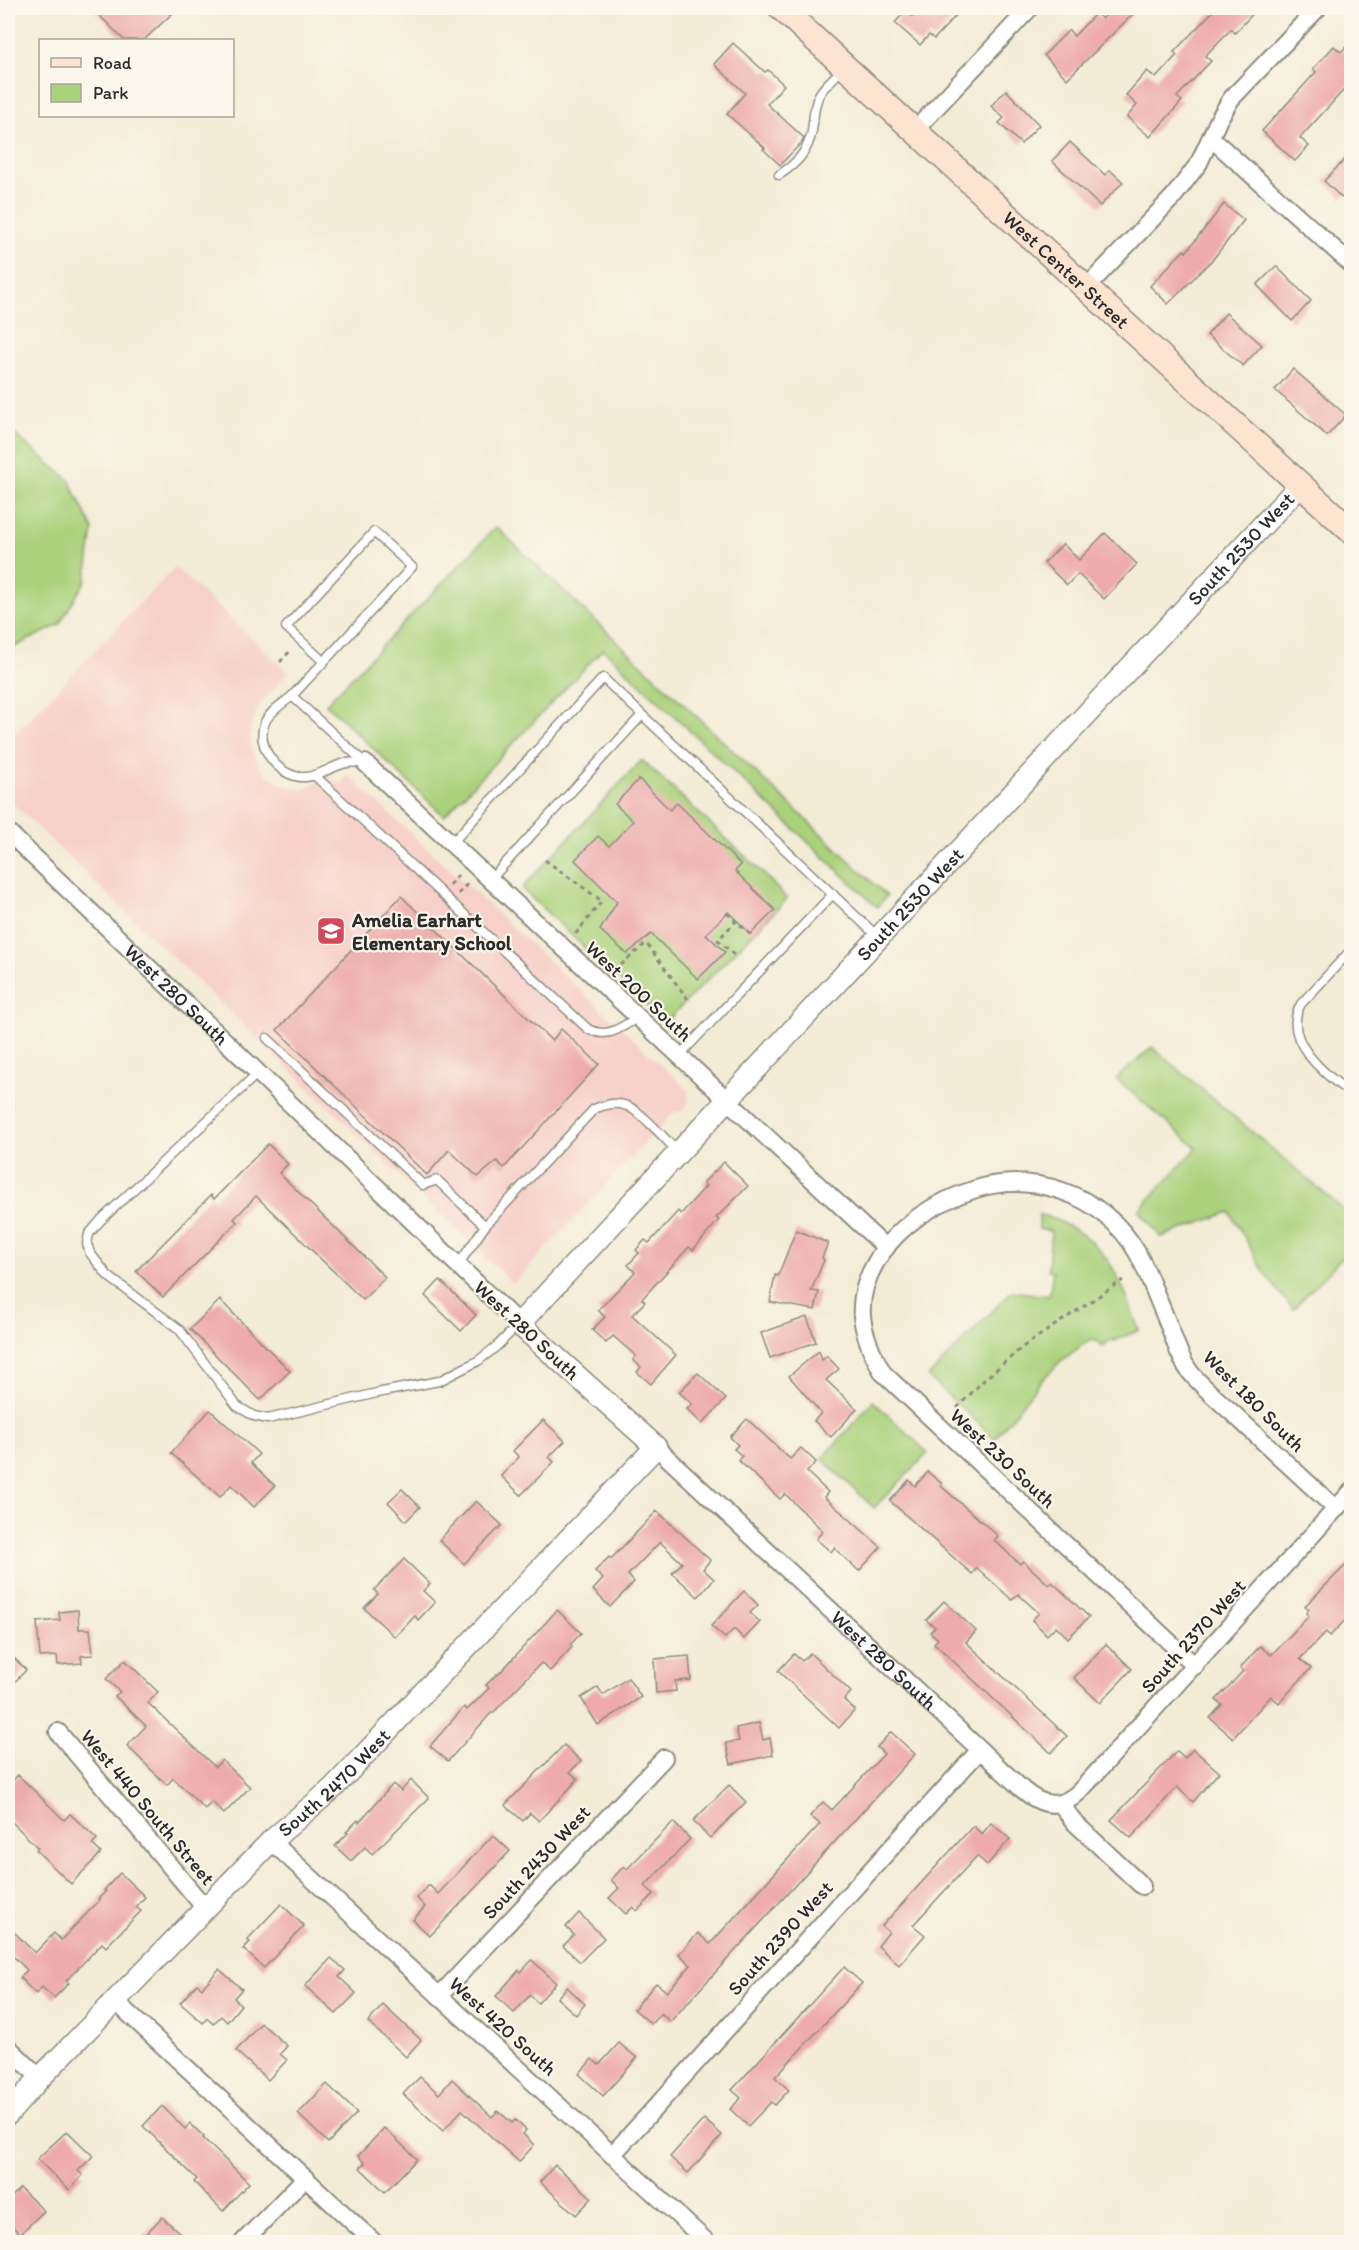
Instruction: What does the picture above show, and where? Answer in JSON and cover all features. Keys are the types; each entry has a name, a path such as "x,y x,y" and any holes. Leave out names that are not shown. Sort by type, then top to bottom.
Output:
{"main road":[{"name":"West Center Street","path":"781,8 1352,532"}],"street":[{"path":"914,131 1030,8"},
{"path":"1085,289 1174,196 1200,163 1219,119 1232,99 1318,8"},
{"path":"1212,138 1352,265"},
{"name":"South 2530 West","path":"519,1324 1300,485"},
{"name":"West 200 South","path":"365,763 725,1101 886,1248"},
{"name":"West 280 South","path":"8,832 519,1324 656,1447 1033,1799 1048,1804 1062,1804"},
{"name":"West 180 South","path":"886,1248 902,1229 921,1214 979,1188 1024,1182 1050,1186 1077,1196 1102,1212 1133,1244 1143,1262 1180,1354 1190,1371 1336,1509"},
{"name":"West 230 South","path":"886,1248 864,1285 861,1306 866,1337 883,1372 1195,1666"},
{"name":"South 2470 West","path":"8,2115 40,2078 271,1841 333,1788 656,1447"},
{"name":"South 2370 West","path":"1062,1804 1079,1792 1352,1491"},
{"name":"West 440 South Street","path":"58,1732 205,1908"},
{"name":"South 2390 West","path":"612,2155 980,1750"},
{"name":"South 2430 West","path":"439,1996 664,1758"},
{"path":"1062,1804 1074,1822 1142,1886"},
{"name":"West 420 South","path":"271,1841 707,2242"},
{"path":"115,2001 374,2242"},
{"path":"8,2047 40,2078"},
{"path":"243,2242 304,2178"}],"lane":[{"path":"779,175 794,165 806,150 812,132 813,113 820,93 845,67"},
{"path":"324,662 286,627 374,532 412,567 324,662 292,696 273,711 265,722 263,735 272,761 281,770 305,777 347,763 365,763"},
{"path":"451,844 603,678 878,937"},
{"path":"292,696 365,763"},
{"path":"489,880 642,715"},
{"path":"314,775 588,1029 599,1034 609,1034 637,1018"},
{"path":"678,1057 833,894"},
{"path":"1352,949 1301,1004 1295,1014 1295,1027 1309,1055 1329,1076 1352,1094"},
{"path":"267,1038 423,1185 437,1180 485,1226"},
{"path":"258,1073 101,1220 89,1234 87,1244 90,1253 108,1276 179,1329 237,1406 254,1416 268,1419 439,1381 478,1361 519,1324"},
{"path":"458,1265 485,1226 594,1109 609,1104 626,1105 636,1111 678,1152"}],"path":[{"path":"545,860 602,901 572,938"},
{"path":"448,886 460,873"},
{"path":"727,913 752,936"},
{"path":"734,955 718,940 736,921"},
{"path":"611,974 646,943 690,1002"},
{"path":"957,1408 985,1379 1024,1346 1123,1280"}],"shaded area":[{"name":"Amelia Earhart Elementary School","path":"175,567 288,672 258,707 251,729 250,743 258,764 268,775 284,785 302,790 329,775 338,783 348,775 688,1090 689,1101 683,1111 675,1111 513,1284 8,799 8,741"}],"green space":[{"path":"8,429 69,480 93,529 86,580 59,625 8,650"},
{"path":"496,527 887,896 877,907 603,649 444,816 326,704"},
{"path":"641,761 764,874 787,899 665,1023 523,890 523,887"},
{"path":"1152,1047 1351,1216 1351,1248 1293,1309 1267,1277 1230,1212 1161,1237 1139,1210 1197,1148 1116,1079"},
{"path":"1039,1214 1061,1222 1094,1244 1105,1257 1124,1290 1139,1330 1114,1341 1112,1339 1102,1347 1096,1340 1091,1339 1062,1360 1038,1384 995,1439 928,1377 1012,1291 1049,1296 1053,1271 1048,1270 1051,1231 1039,1229"},
{"path":"873,1401 928,1453 874,1508 822,1459"}],"building":[{"path":"92,8 178,8 145,39 123,39"},
{"path":"920,8 963,8 934,39 929,35 920,45 895,23 906,10 912,16"},
{"path":"1113,8 1139,8 1067,79 1044,55 1069,30 1074,36 1096,13 1102,19"},
{"path":"1216,8 1258,8 1235,33 1231,29 1205,56 1211,61 1177,97 1182,101 1150,137 1127,117 1137,105 1126,95 1147,71 1156,78 1177,55 1174,52"},
{"path":"1352,40 1352,81 1300,138 1309,146 1295,161 1262,131 1316,72 1313,69 1334,46 1341,52"},
{"path":"733,43 765,72 768,70 784,85 767,104 804,138 780,165 763,149 765,148 727,114 745,93 714,64"},
{"path":"1006,90 1039,125 1021,144 999,123 1004,118 991,106"},
{"path":"1070,142 1105,175 1110,170 1123,182 1100,206 1052,161"},
{"path":"1352,152 1352,188 1342,198 1324,181"},
{"path":"1224,204 1244,220 1214,258 1168,304 1150,286 1184,250 1186,252"},
{"path":"1276,266 1311,301 1292,321 1257,285"},
{"path":"1226,313 1262,345 1243,366 1207,335"},
{"path":"1293,369 1346,415 1327,436 1275,390"},
{"path":"1105,533 1137,564 1104,599 1078,574 1067,585 1044,563 1063,544 1079,560"},
{"path":"639,779 670,810 677,803 741,865 735,871 775,910 751,934 728,912 706,934 725,952 698,979 651,934 627,954 600,930 617,902 575,860 598,836 609,846 633,821 615,804"},
{"name":"Amelia Earhart Elementary School","path":"401,896 552,1041 561,1029 599,1064 504,1168 497,1161 478,1177 449,1150 427,1175 277,1030"},
{"path":"268,1144 288,1164 279,1173 385,1277 363,1300 256,1196 234,1219 237,1222 163,1297 136,1271 211,1195 214,1199"},
{"path":"724,1162 748,1186 716,1218 719,1220 693,1250 689,1247 642,1299 645,1302 632,1315 676,1355 651,1384 637,1372 641,1367 633,1360 636,1356 613,1336 606,1343 592,1330 605,1317 598,1310 635,1272 628,1265 639,1253 636,1250 645,1240 649,1243 678,1211 681,1214 706,1186 703,1183"},
{"path":"796,1230 828,1243 822,1258 824,1260 811,1291 819,1292 815,1310 770,1302 775,1275 778,1276"},
{"path":"440,1280 476,1315 461,1331 425,1296"},
{"path":"220,1300 290,1371 260,1400 190,1329"},
{"path":"807,1317 816,1342 770,1358 761,1333"},
{"path":"819,1351 822,1360 827,1356 839,1369 826,1380 857,1409 831,1437 814,1421 821,1413 789,1376"},
{"path":"698,1373 726,1399 702,1424 687,1409 692,1404 679,1392"},
{"path":"210,1410 259,1454 251,1463 275,1486 254,1507 231,1485 220,1497 171,1453"},
{"path":"747,1419 790,1459 801,1448 816,1462 807,1472 828,1492 824,1497 881,1547 859,1571 834,1548 831,1552 816,1539 823,1531 785,1494 780,1499 738,1460 742,1456 734,1449 738,1445 730,1437"},
{"path":"543,1420 565,1441 549,1457 554,1462 521,1495 501,1476 519,1457 513,1451"},
{"path":"928,1472 998,1536 994,1540 1020,1564 1023,1561 1049,1585 1052,1582 1089,1617 1068,1638 1056,1626 1047,1635 1032,1620 1039,1613 1018,1594 1012,1600 977,1568 972,1574 890,1501 909,1480 915,1486"},
{"path":"402,1489 420,1507 406,1521 388,1502"},
{"path":"476,1501 502,1525 464,1564 439,1540"},
{"path":"657,1511 710,1560 703,1569 714,1579 698,1597 672,1573 682,1563 660,1542 628,1575 634,1582 610,1607 593,1590 603,1579 595,1571 609,1557 611,1559"},
{"path":"404,1559 430,1584 423,1591 435,1602 418,1620 415,1616 395,1637 364,1608 378,1594 374,1590"},
{"path":"1352,1559 1352,1613 1330,1636 1326,1632 1300,1659 1311,1668 1279,1703 1271,1696 1233,1738 1210,1718 1222,1705 1216,1700 1243,1671 1240,1668 1260,1646 1271,1655 1309,1616 1306,1613 1309,1609 1305,1606"},
{"path":"744,1591 758,1605 750,1613 760,1622 744,1639 734,1629 725,1638 711,1626"},
{"path":"944,1601 976,1631 966,1642 1067,1736 1051,1753 934,1643 938,1639 930,1632 935,1627 926,1620"},
{"path":"78,1610 79,1629 90,1629 93,1655 81,1656 82,1663 58,1665 57,1656 40,1657 37,1622 60,1620 59,1612"},
{"path":"557,1610 581,1633 570,1645 572,1647 550,1671 541,1663 492,1712 448,1761 430,1746 464,1707 467,1710 489,1688 486,1685 498,1675"},
{"path":"1106,1644 1132,1669 1100,1703 1074,1678"},
{"path":"8,1652 26,1670 8,1689"},
{"path":"810,1653 851,1692 844,1700 855,1710 839,1728 778,1671 794,1654 802,1661"},
{"path":"689,1656 691,1680 675,1681 676,1691 656,1693 654,1659"},
{"path":"125,1660 158,1692 148,1703 215,1767 222,1760 250,1787 224,1814 212,1802 205,1809 173,1778 167,1785 127,1746 146,1726 115,1696 120,1692 106,1679"},
{"path":"628,1678 641,1697 598,1725 581,1698 598,1687 603,1695"},
{"path":"759,1723 763,1740 770,1738 773,1755 731,1764 726,1743 739,1741 736,1728"},
{"path":"891,1732 915,1754 670,2022 661,2013 651,2024 634,2009 656,1983 667,1992 691,1965 679,1954 698,1933 710,1944 820,1824 810,1816 823,1802 832,1810 884,1754 877,1747"},
{"path":"564,1745 581,1761 570,1772 578,1779 539,1821 530,1813 523,1821 505,1805"},
{"path":"1193,1749 1219,1772 1193,1802 1177,1787 1131,1838 1111,1820 1177,1751 1185,1758"},
{"path":"18,1775 64,1820 70,1814 97,1839 92,1844 101,1853 71,1884 36,1850 38,1848 8,1818 8,1785"},
{"path":"411,1780 429,1798 372,1854 365,1847 351,1861 335,1846 393,1784 401,1791"},
{"path":"729,1785 746,1802 710,1838 693,1821"},
{"path":"673,1822 690,1839 645,1886 654,1894 637,1911 633,1907 626,1914 609,1898 619,1888 611,1880 624,1866 627,1869"},
{"path":"991,1823 1010,1839 987,1865 977,1856 913,1925 925,1935 899,1965 878,1946 889,1932 882,1926 973,1826 982,1834"},
{"path":"493,1835 510,1851 430,1936 413,1920 425,1907 417,1898 429,1885 438,1894"},
{"path":"120,1873 145,1897 136,1907 141,1911 106,1947 102,1943 66,1981 69,1983 54,1998 42,1987 36,1994 20,1978 27,1970 8,1951 8,1926 35,1953 54,1933 61,1940 100,1900 98,1899 106,1891 104,1890"},
{"path":"281,1904 304,1926 264,1968 243,1949 250,1942 247,1940"},
{"path":"579,1913 604,1938 580,1962 563,1946 574,1935 566,1927"},
{"path":"331,1958 345,1970 339,1977 356,1993 336,2014 305,1986"},
{"path":"532,1960 556,1983 538,2003 530,1995 514,2013 496,1996 519,1970 521,1972"},
{"path":"844,1967 862,1983 775,2077 789,2090 775,2105 771,2102 748,2126 730,2109 741,2098 732,2090"},
{"path":"219,1969 242,1989 234,1998 241,2005 227,2022 221,2016 213,2024 207,2018 203,2023 180,2003 197,1984 202,1988"},
{"path":"567,1987 585,2004 576,2015 557,1998"},
{"path":"383,2005 421,2040 406,2057 368,2022"},
{"path":"261,2023 287,2046 280,2054 287,2060 268,2080 236,2051"},
{"path":"619,2043 637,2058 603,2096 579,2074 592,2059 599,2065"},
{"path":"420,2077 439,2094 452,2079 492,2117 498,2111 512,2123 515,2120 526,2130 523,2134 534,2145 519,2162 462,2110 443,2131 403,2094"},
{"path":"327,2084 357,2113 328,2143 298,2114"},
{"path":"162,2106 185,2129 190,2123 249,2183 223,2211 194,2182 197,2179 143,2126"},
{"path":"704,2119 722,2135 688,2173 670,2157"},
{"path":"384,2128 417,2159 385,2192 360,2168 365,2163 358,2156"},
{"path":"67,2131 93,2156 78,2171 83,2175 69,2190 37,2159"},
{"path":"555,2165 592,2198 576,2215 540,2182"},
{"path":"20,2188 44,2211 20,2234 8,2222 8,2201"},
{"path":"162,2217 190,2242 138,2242"}],"place":[{"name":"Amelia Earhart Elementary School","path":"331,931"}]}
